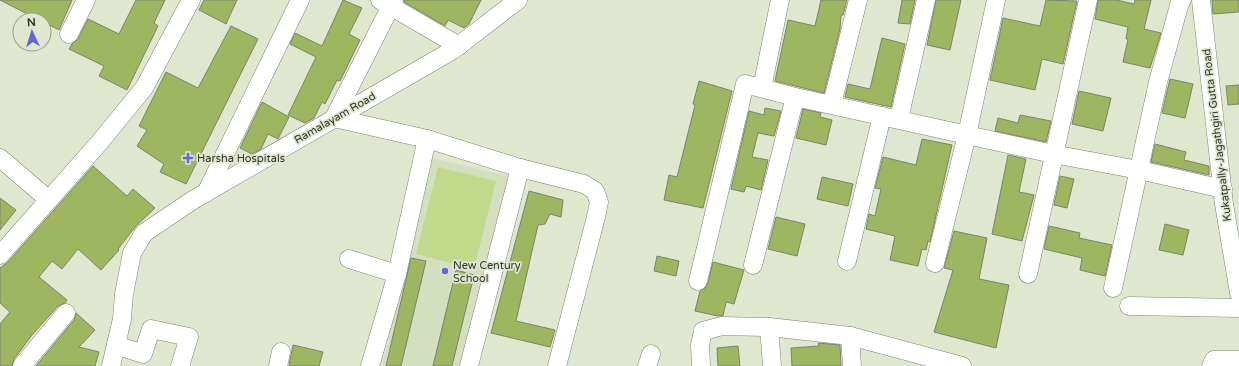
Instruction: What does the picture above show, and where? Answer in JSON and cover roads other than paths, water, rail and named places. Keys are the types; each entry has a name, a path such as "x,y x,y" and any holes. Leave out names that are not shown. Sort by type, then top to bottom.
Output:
{"street":[{"path":"69,34 86,0"},
{"path":"0,255 144,88 191,0"},
{"path":"206,193 300,0"},
{"name":"Ramalayam Road","path":"111,366 122,319 129,264 132,253 144,233 186,204 459,46 518,0"},
{"path":"698,281 746,84 780,0"},
{"path":"832,104 858,0"},
{"path":"899,119 926,0"},
{"path":"935,263 967,135 996,0"},
{"path":"1028,274 1053,154 1088,0"},
{"path":"1113,288 1158,82 1180,2 1182,0"},
{"name":"Kukatpally-Jagathgiri Gutta Road","path":"1201,0 1229,199 1239,293"},
{"path":"459,46 388,2 334,118 428,139 520,168 584,184 595,191 599,202 557,366"},
{"path":"746,84 795,97 1053,154 1139,170 1229,199"},
{"path":"753,265 795,97"},
{"path":"847,261 882,116"},
{"path":"370,366 396,274 428,139"},
{"path":"0,158 49,200"},
{"path":"469,366 520,168"},
{"path":"349,259 396,274"},
{"path":"1129,306 1239,308"},
{"path":"22,366 66,313"},
{"path":"701,366 700,345 703,331 722,326 769,327 850,336 928,361 962,366"},
{"path":"769,327 772,366"},
{"path":"116,345 143,354 151,329 189,337 180,366"},
{"path":"850,336 852,366"},
{"path":"1211,366 1214,360 1239,360"}],"place":[{"name":"Harsha Hospitals","path":"188,158"},
{"name":"New Century School","path":"445,271"}]}
